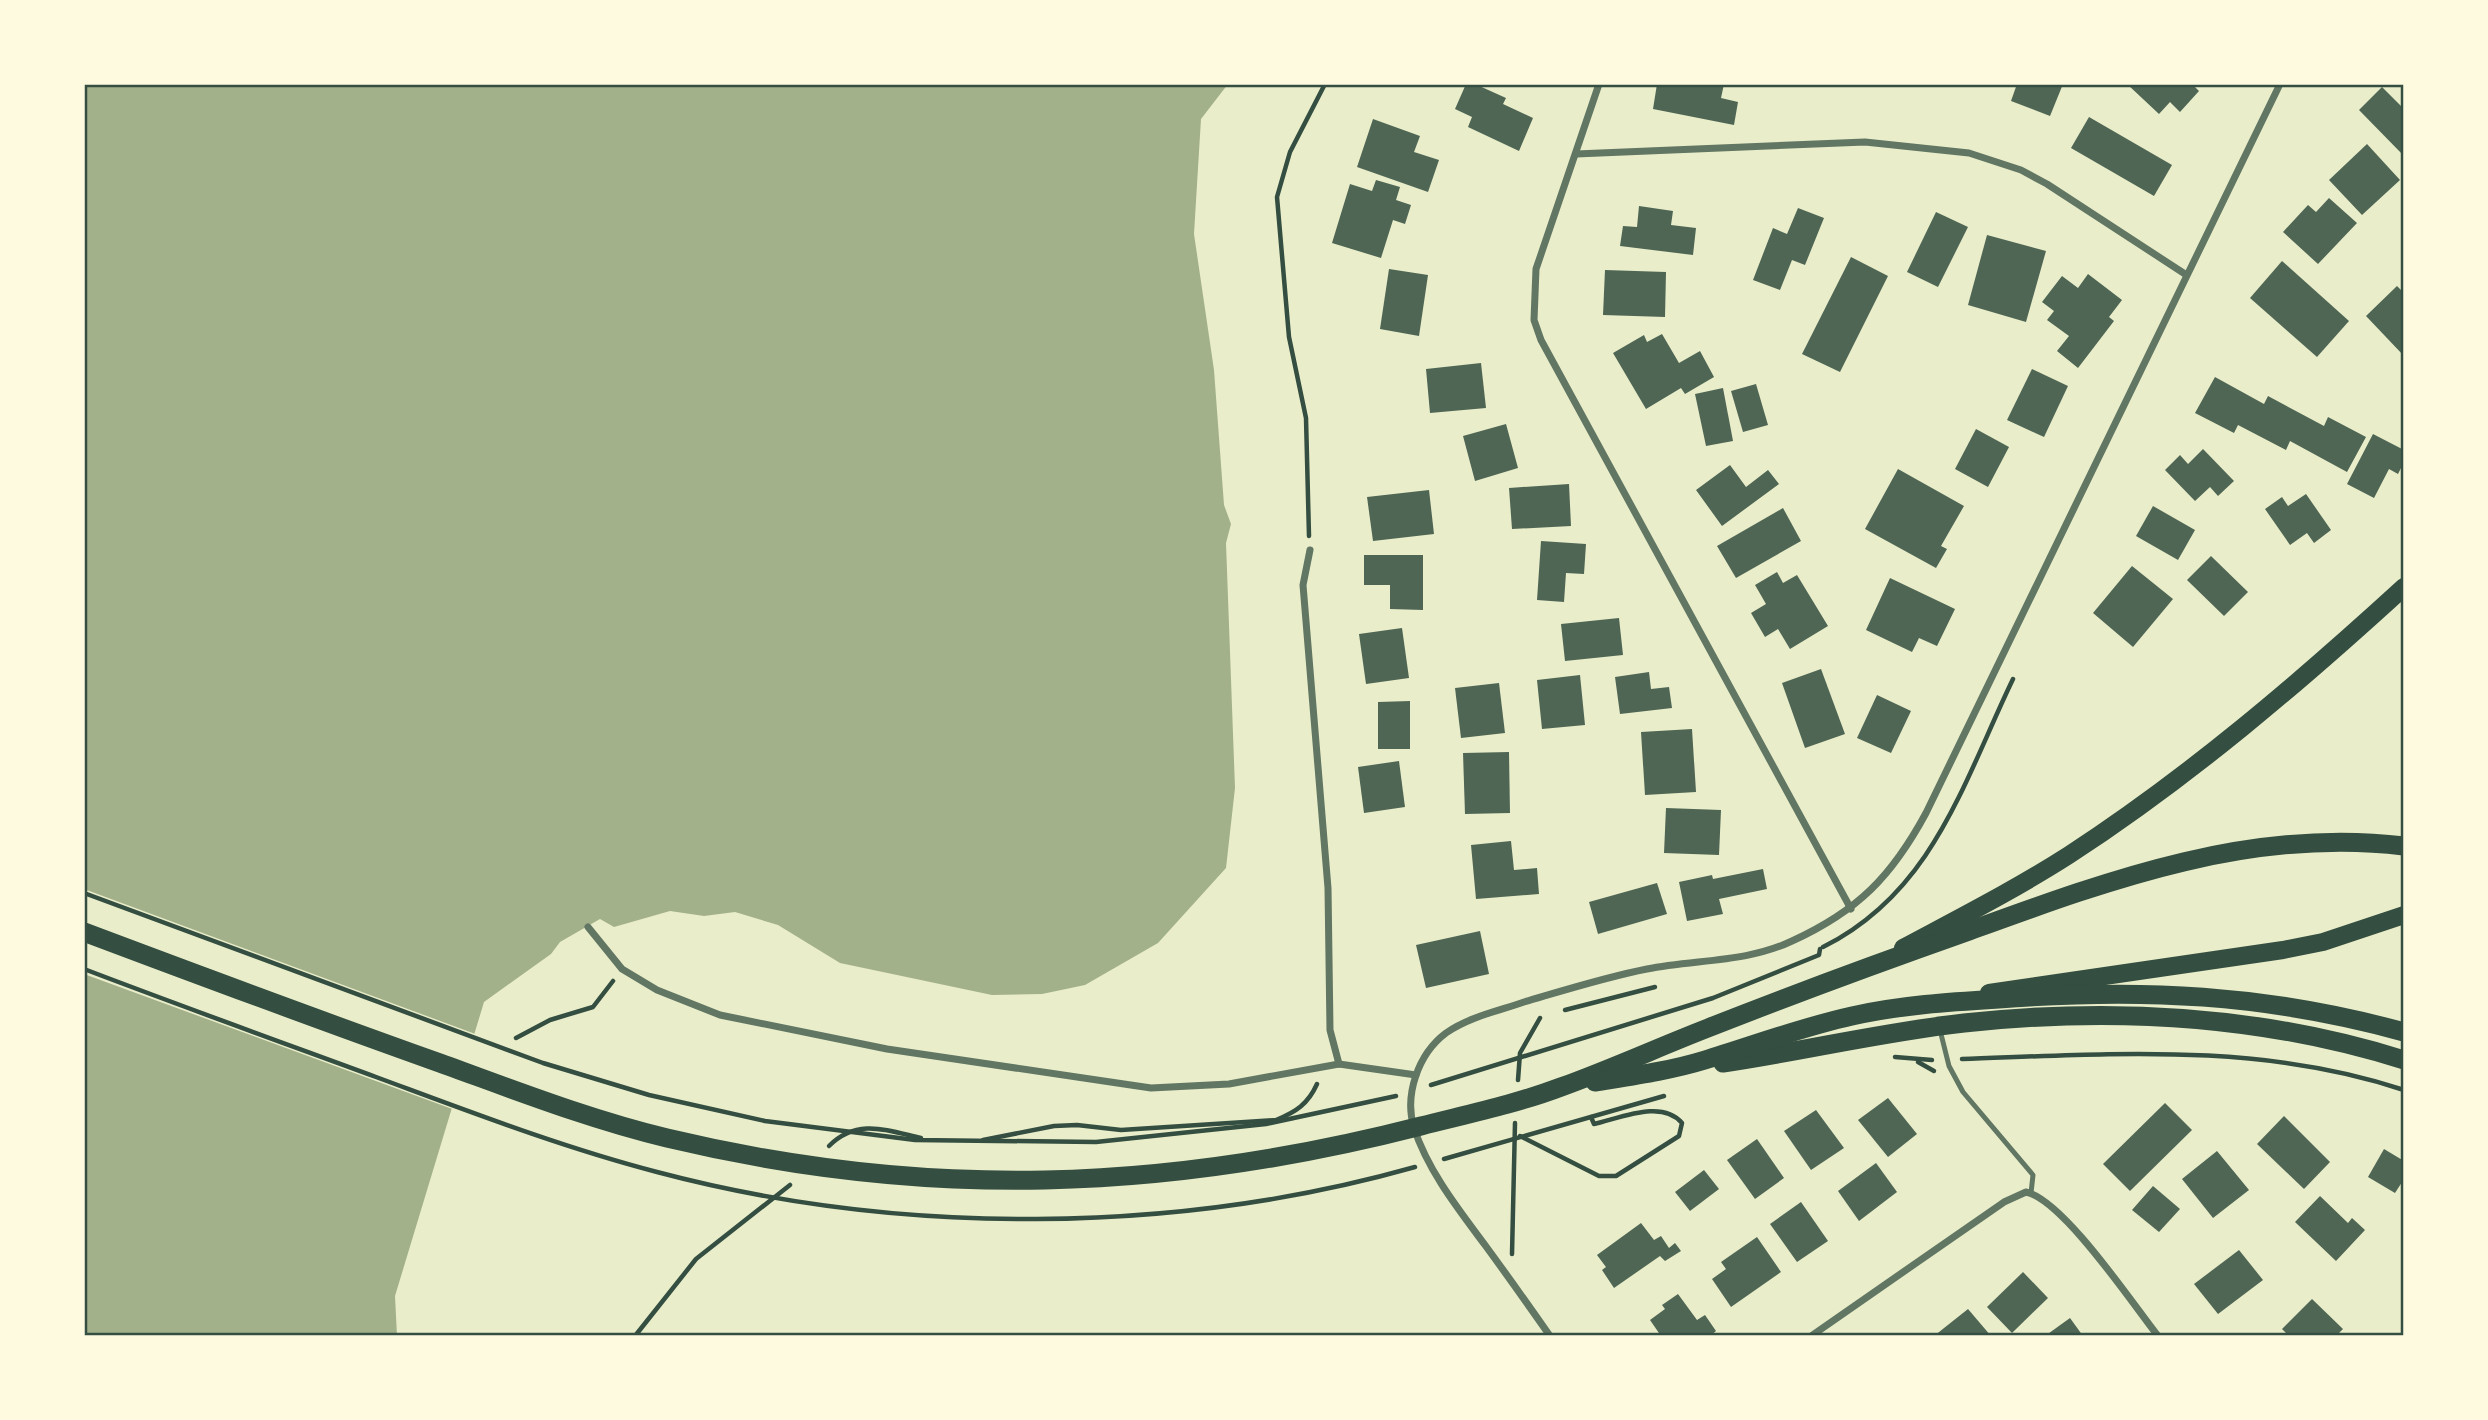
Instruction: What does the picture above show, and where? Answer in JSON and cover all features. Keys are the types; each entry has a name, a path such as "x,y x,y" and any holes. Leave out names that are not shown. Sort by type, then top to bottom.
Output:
{"highway":[{"path":"1556,1089 1869,967 2088,888 2163,865 2281,844 2328,841 2399,845"},
{"path":"84,933 567,1109 663,1137 776,1161 884,1175 1020,1182 1186,1173 1335,1149 1556,1089 1686,1065 1804,1028 1914,1004 2048,994 2207,996 2298,1006 2404,1032"},
{"path":"1556,1089 1939,1027 2016,1019 2115,1015 2204,1019 2285,1030 2404,1060"}],"main road":[{"path":"1869,967 2029,879 2123,817 2226,742 2404,587"},
{"path":"1914,1004 2283,950 2323,942 2404,915"}],"street":[{"path":"1599,84 1536,268 1534,320 1541,340 1851,909"},
{"path":"1550,1336 1437,1175 1414,1128 1411,1108 1416,1075 1433,1045 1445,1034 1486,1014 1647,969 1764,952 1790,942 1851,909 1894,867 1926,813 2185,274 2280,84"},
{"path":"1576,154 1865,142 1969,153 2021,170 2047,184 2185,274"},
{"path":"1310,550 1303,585 1328,888 1330,1030 1339,1064"},
{"path":"588,927 622,969 657,990 720,1015 887,1049 1151,1088 1229,1084 1339,1064 1416,1075"},
{"path":"1811,1336 2015,1194 2031,1193 2046,1200 2063,1216 2158,1336"}],"lane":[{"path":"1939,1027 1948,1060 1963,1091 2033,1175 2031,1193"}],"path":[{"path":"1310,550 1307,418 1289,337 1277,197 1290,152 1325,84"},
{"path":"84,893 542,1063 649,1095 765,1121 915,1140 1096,1142 1266,1124 1400,1095"},
{"path":"1424,1087 1713,998 1819,955 1820,949"},
{"path":"516,1038 550,1020 593,1007 622,969"},
{"path":"1906,1059 1948,1060 2132,1053 2242,1056 2352,1072 2404,1090"},
{"path":"828,1147 845,1131 859,1128 923,1138 976,1140 1065,1126 1121,1130 1276,1120 1298,1110 1308,1101 1324,1067"},
{"path":"1515,1134 1599,1176 1616,1176 1679,1136 1682,1123 1674,1113 1657,1110 1594,1124 1591,1117"},
{"path":"635,1336 696,1259 781,1194 800,1175"}],"shaded area":[{"path":"84,84 1228,84 1201,119 1194,234 1214,370 1224,505 1231,524 1226,543 1235,788 1226,868 1158,943 1085,985 1042,994 992,995 840,963 778,925 735,912 704,916 670,911 614,927 600,919 560,942 551,954 484,1002 395,1296 397,1336 84,1336"}],"pier":[{"path":"84,889 478,1035 455,1110 84,974"}],"building":[{"path":"1466,84 1475,84 1506,98 1503,104 1533,118 1519,151 1468,127 1472,117 1455,109"},
{"path":"1657,84 1724,84 1721,98 1738,102 1734,125 1653,109"},
{"path":"2017,84 2063,84 2050,116 2011,101"},
{"path":"2127,84 2192,84 2199,91 2180,112 2170,102 2159,114"},
{"path":"2382,87 2404,109 2404,156 2359,110"},
{"path":"2089,117 2172,165 2154,196 2071,148"},
{"path":"1373,119 1420,136 1414,152 1439,160 1428,192 1357,167"},
{"path":"2367,144 2400,180 2362,215 2329,180"},
{"path":"1376,180 1400,187 1396,200 1411,205 1405,224 1393,220 1381,258 1332,243 1350,184 1372,191"},
{"path":"2329,198 2357,223 2318,264 2283,232 2308,205 2316,212"},
{"path":"1639,206 1673,211 1671,225 1696,228 1693,255 1620,246 1623,226 1637,227"},
{"path":"1798,208 1824,218 1805,265 1792,260 1780,290 1753,280 1773,228 1787,234"},
{"path":"1936,212 1968,227 1938,287 1907,272"},
{"path":"1987,235 2046,251 2026,322 1968,305"},
{"path":"1851,257 1888,276 1840,372 1802,354"},
{"path":"2282,261 2349,321 2317,357 2250,298"},
{"path":"1389,269 1428,275 1419,336 1380,329"},
{"path":"1605,270 1666,272 1665,317 1603,315"},
{"path":"2088,274 2122,300 2109,317 2114,321 2078,368 2057,351 2069,336 2047,320 2054,311 2042,302 2062,276 2078,288"},
{"path":"2397,286 2404,293 2404,356 2366,316"},
{"path":"1662,334 1679,363 1700,351 1714,377 1685,394 1681,388 1646,409 1613,353 1644,335 1647,342"},
{"path":"1481,363 1486,408 1430,413 1426,369"},
{"path":"2032,369 2068,386 2044,437 2007,420"},
{"path":"2215,377 2264,404 2268,396 2324,426 2328,417 2366,437 2347,472 2290,441 2286,450 2238,425 2234,433 2195,413"},
{"path":"1756,384 1768,425 1743,432 1731,391"},
{"path":"1723,388 1733,441 1706,446 1695,394"},
{"path":"1506,424 1518,468 1475,481 1463,436"},
{"path":"1976,429 2009,447 1988,487 1955,469"},
{"path":"2373,434 2404,450 2404,462 2398,474 2389,469 2374,498 2347,484"},
{"path":"2203,449 2234,481 2218,496 2210,487 2195,501 2165,470 2180,455 2188,464"},
{"path":"1730,465 1746,487 1768,470 1779,484 1722,526 1696,490"},
{"path":"1898,469 1964,506 1941,546 1947,549 1936,568 1865,529"},
{"path":"1569,484 1571,526 1512,529 1509,488"},
{"path":"1429,490 1434,534 1373,541 1367,497"},
{"path":"2306,494 2331,530 2314,543 2307,533 2290,545 2265,509 2282,497 2288,506"},
{"path":"2153,506 2195,530 2178,560 2136,536"},
{"path":"1783,508 1801,541 1736,578 1717,546"},
{"path":"1541,541 1586,544 1584,574 1566,573 1564,602 1537,600"},
{"path":"1364,555 1423,555 1423,610 1390,609 1390,585 1364,585"},
{"path":"2211,556 2248,592 2224,616 2187,580"},
{"path":"2132,566 2173,599 2133,647 2093,613"},
{"path":"1777,572 1783,583 1797,575 1828,626 1790,649 1778,629 1765,637 1751,613 1766,604 1755,585"},
{"path":"1890,578 1955,609 1937,646 1919,638 1912,652 1866,630"},
{"path":"1619,618 1623,655 1565,661 1561,624"},
{"path":"1402,628 1409,678 1366,684 1359,634"},
{"path":"1821,669 1845,734 1805,748 1782,683"},
{"path":"1649,672 1651,689 1669,687 1672,708 1620,714 1615,677"},
{"path":"1580,675 1585,725 1542,729 1537,680"},
{"path":"1499,683 1505,733 1461,738 1455,688"},
{"path":"1877,695 1911,711 1891,753 1857,738"},
{"path":"1410,701 1410,749 1378,749 1378,702"},
{"path":"1692,729 1696,792 1645,795 1641,732"},
{"path":"1509,752 1510,813 1465,814 1463,753"},
{"path":"1399,761 1405,807 1364,813 1358,767"},
{"path":"1666,808 1721,810 1719,855 1664,853"},
{"path":"1511,841 1514,870 1537,868 1539,894 1476,899 1471,845"},
{"path":"1763,869 1767,889 1719,899 1723,914 1687,921 1679,882 1712,875 1713,879"},
{"path":"1657,883 1667,914 1598,934 1589,902"},
{"path":"1480,931 1489,974 1426,988 1416,945"},
{"path":"1888,1098 1917,1134 1888,1157 1858,1120"},
{"path":"2165,1103 2192,1130 2130,1191 2103,1164"},
{"path":"1816,1110 1844,1148 1811,1170 1784,1131"},
{"path":"2284,1116 2330,1162 2304,1189 2257,1144"},
{"path":"1757,1139 1784,1178 1755,1199 1727,1160"},
{"path":"2384,1149 2404,1161 2404,1179 2395,1193 2368,1177"},
{"path":"2217,1151 2249,1190 2213,1218 2182,1179"},
{"path":"1876,1163 1897,1192 1859,1221 1838,1191"},
{"path":"1704,1170 1719,1189 1690,1211 1675,1192"},
{"path":"2153,1186 2180,1209 2159,1232 2132,1210"},
{"path":"2320,1196 2348,1223 2352,1218 2365,1230 2336,1261 2295,1222"},
{"path":"1801,1202 1828,1241 1797,1262 1770,1224"},
{"path":"1641,1223 1654,1240 1661,1236 1669,1248 1675,1243 1681,1251 1665,1261 1660,1256 1614,1288 1602,1270 1606,1267 1597,1255"},
{"path":"1757,1237 1781,1272 1731,1307 1712,1279 1726,1269 1721,1262"},
{"path":"2239,1250 2263,1280 2218,1314 2194,1284"},
{"path":"2023,1272 2048,1298 2012,1333 1987,1307"},
{"path":"1678,1294 1697,1320 1705,1315 1716,1331 1710,1336 1661,1336 1650,1320 1665,1309 1662,1305"},
{"path":"2312,1299 2343,1329 2336,1336 2289,1336 2282,1329"},
{"path":"1968,1309 1991,1336 1934,1336"},
{"path":"2070,1318 2083,1336 2045,1336"}]}
